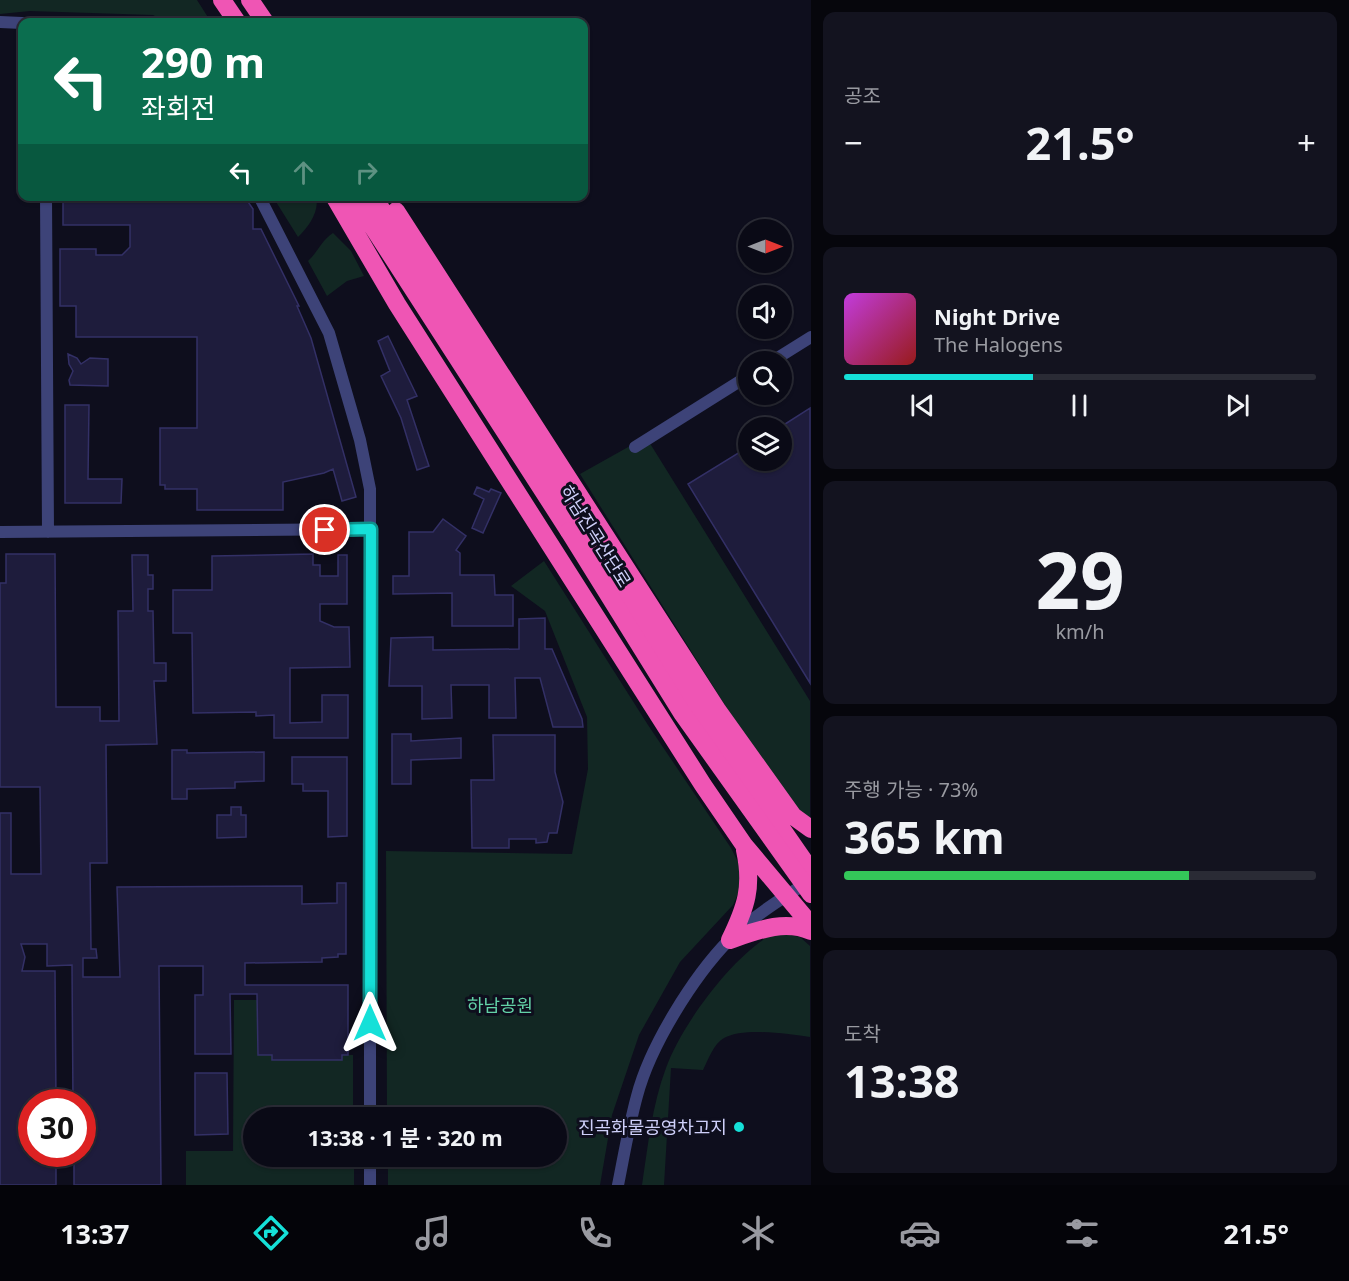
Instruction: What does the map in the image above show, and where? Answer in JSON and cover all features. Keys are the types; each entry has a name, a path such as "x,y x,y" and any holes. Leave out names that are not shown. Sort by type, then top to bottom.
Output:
{"highway":[{"path":"222,0 234,18"},
{"path":"250,0 262,18"},
{"path":"337,201 397,304 702,785 744,845 810,925"},
{"name":"하남진곡산단로","path":"355,201 810,871"},
{"name":"하남진곡산단로","path":"376,201 575,527 682,713 810,894"},
{"path":"390,201 718,711 793,816 810,851"},
{"path":"793,816 810,829"},
{"path":"730,939 742,914 750,885 744,845"},
{"path":"730,939 780,926 797,925 810,931"}],"street":[{"path":"0,22 18,23"},
{"path":"46,201 48,532"},
{"path":"262,201 328,333 360,440 370,489 370,1107"},
{"path":"788,351 810,336"},
{"path":"635,447 738,382"},
{"path":"0,532 371,529"},
{"path":"618,1185 637,1094 666,1027 703,971 730,939 785,896 810,880"},
{"path":"370,1167 370,1185"}],"green space":[{"path":"0,0 197,0 208,18 159,18 153,15 30,11 0,14"},
{"path":"276,201 317,201 315,213 306,229 298,237"},
{"path":"333,233 351,251 364,276 347,281 327,296 308,261 325,239"},
{"path":"646,437 810,701 810,823 802,818 745,737 580,474"},
{"name":"하남공원","path":"544,561 648,725 731,848 741,868 741,887 733,905 680,962 639,1035 612,1115 600,1185 388,1185 388,1167 567,1167 567,1107 387,1107 386,851 572,854 588,769 587,717 545,611 511,586"},
{"path":"776,932 800,937 810,946 810,1037 766,1032 733,1035 720,1040 703,1070 671,1068 664,1185 642,1185 657,1096 666,1068 684,1031 711,991 727,973 743,956"},
{"path":"234,1000 257,1000 258,1055 272,1055 273,1060 342,1060 342,1055 353,1055 353,1107 243,1107 243,1167 354,1167 354,1185 186,1185 186,1151 233,1151"}],"building":[{"path":"63,201 247,201 253,209 253,229 261,229 299,306 297,306 311,338 356,497 342,501 333,469 283,482 283,510 197,510 197,489 165,489 165,485 160,485 160,428 197,428 197,337 76,337 76,306 60,306 60,249 96,249 96,255 122,255 130,247 130,225 63,225"},
{"path":"388,336 417,396 407,400 429,466 417,470 401,418 381,376 390,371 378,341"},
{"path":"68,354 77,358 81,364 90,358 108,359 108,386 70,385 69,380 73,371 69,364"},
{"path":"65,405 89,405 88,479 122,479 121,503 65,503"},
{"path":"810,408 810,683 688,484 738,453 738,471 792,471 792,420"},
{"path":"477,487 489,492 491,489 501,493 483,533 472,528 484,499 474,494"},
{"path":"443,519 466,536 456,550 460,553 460,575 494,575 495,595 513,595 513,626 452,626 452,593 393,594 393,576 409,576 409,532 433,532"},
{"path":"6,554 55,554 56,707 100,707 100,721 119,721 118,611 133,611 132,555 148,555 148,575 153,575 153,589 148,589 148,611 153,611 154,663 166,663 166,681 154,681 157,744 106,745 107,863 90,863 91,949 96,949 97,958 83,958 83,977 120,977 117,887 302,886 302,904 337,903 337,883 346,883 346,954 322,958 322,962 245,963 245,985 348,985 348,1055 342,1055 342,1060 272,1060 272,1055 258,1055 257,994 230,994 231,1054 195,1054 195,995 203,995 203,966 159,966 161,1185 74,1185 74,1167 96,1167 96,1089 73,1089 72,965 47,966 47,944 21,944 25,957 22,971 55,971 56,1089 18,1089 18,1167 56,1167 56,1185 0,1185 0,813 11,813 11,874 41,874 40,787 0,787 0,583 6,583"},
{"path":"313,554 313,565 320,565 320,576 338,576 338,555 347,555 347,604 320,604 320,621 334,627 349,627 350,667 290,668 290,723 322,722 322,695 348,695 348,738 274,738 274,715 256,716 256,712 193,713 192,633 173,633 173,590 212,590 212,556"},
{"path":"545,618 545,649 552,649 582,719 583,727 553,727 540,678 515,678 516,718 489,718 489,685 451,685 452,718 422,719 422,686 389,686 391,638 433,637 433,650 519,649 519,619"},
{"path":"392,734 411,734 411,741 461,738 461,758 411,760 411,784 392,784"},
{"path":"493,735 555,735 555,772 563,802 557,833 549,833 547,842 536,843 536,839 509,839 509,848 472,848 471,780 494,780"},
{"path":"172,750 187,750 187,753 264,752 264,781 235,782 235,788 187,789 187,799 172,799"},
{"path":"292,757 347,757 347,836 328,837 328,791 303,791 303,784 292,784"},
{"path":"231,807 241,807 241,815 246,815 246,837 217,838 217,815 231,815"},
{"path":"195,1073 227,1073 228,1134 195,1135"}],"place":[{"name":"진곡화물공영차고지","path":"739,1127"}],"route":[{"path":"325,530 371,529 370,1023"}]}
